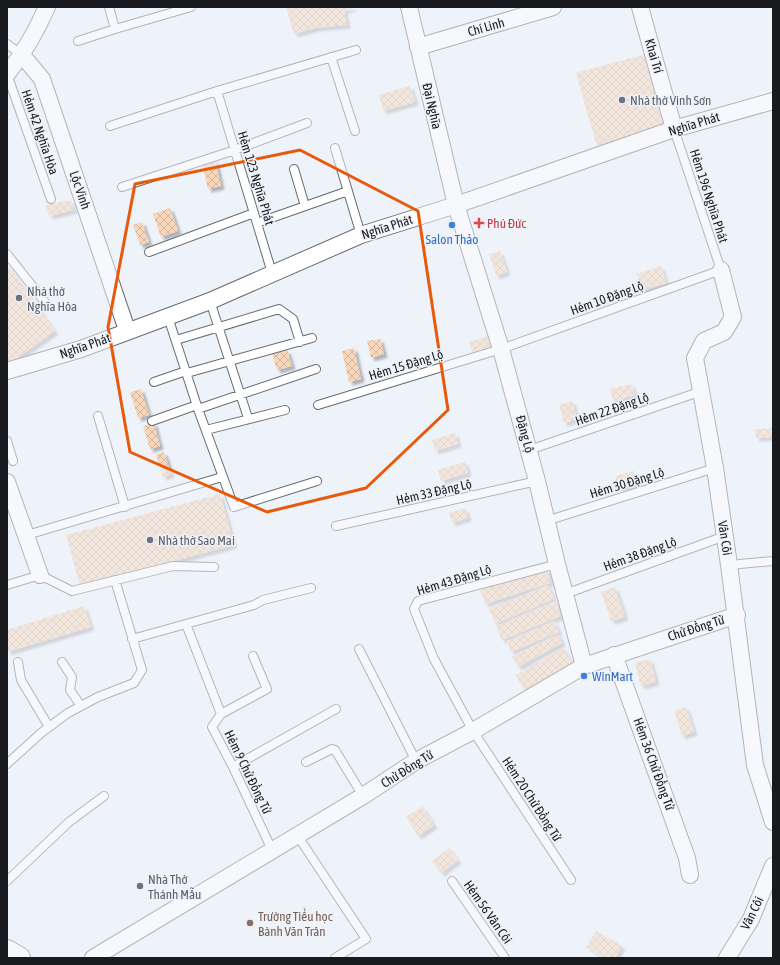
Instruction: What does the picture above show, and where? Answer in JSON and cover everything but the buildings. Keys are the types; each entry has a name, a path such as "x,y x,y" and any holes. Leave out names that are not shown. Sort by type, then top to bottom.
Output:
{"street":[{"path":"7,74 22,55 34,36 47,7"},
{"name":"Đại Nghĩa","path":"409,7 456,205"},
{"name":"Chí Linh","path":"418,47 554,7"},
{"name":"Khai Trí","path":"640,7 674,129"},
{"name":"Lộc Vinh","path":"22,55 42,78 127,330"},
{"name":"Nghĩa Phát","path":"7,371 81,349 127,330 168,317 210,301 361,235 456,205 674,129 773,101"},
{"name":"Đặng Lộ","path":"456,205 501,349 529,450 564,594 584,666"},
{"name":"Vân Côi","path":"721,270 732,316 724,332 704,341 695,358 715,468 737,615 755,764 773,822"},
{"path":"7,482 40,575"},
{"name":"Chử Đồng Tử","path":"93,958 363,796 416,761 473,731 584,666 737,615"},
{"name":"Hẻm 36 Chử Đồng Tử","path":"614,655 687,858 690,875"},
{"name":"Vân Côi","path":"727,958 751,920 773,866"},
{"path":"7,951 19,958"}],"lane":[{"path":"109,7 115,29"},
{"path":"78,41 191,7"},
{"path":"7,44 22,55"},
{"path":"110,126 217,91 356,50"},
{"path":"331,57 355,131"},
{"name":"Hẻm 42 Nghĩa Hòa","path":"7,74 51,199"},
{"name":"Hẻm 123 Nghĩa Phát","path":"217,91 272,273"},
{"path":"122,188 235,150 306,123"},
{"name":"Hẻm 196 Nghĩa Phát","path":"674,129 721,270"},
{"path":"335,148 361,235"},
{"path":"294,169 305,206"},
{"path":"257,222 348,191"},
{"path":"149,252 254,213"},
{"path":"7,254 48,306"},
{"name":"Hẻm 10 Đặng Lộ","path":"501,349 721,270"},
{"path":"210,301 248,418"},
{"path":"176,340 278,309 293,319 300,342"},
{"path":"168,317 187,372 197,407 234,507 317,481"},
{"path":"154,382 312,338"},
{"name":"Hẻm 15 Đặng Lộ","path":"318,405 501,349"},
{"path":"152,421 240,395 316,369"},
{"name":"Hẻm 22 Đặng Lộ","path":"529,450 702,391"},
{"path":"206,430 248,418 285,410"},
{"path":"98,416 125,507"},
{"path":"7,441 13,460"},
{"name":"Hẻm 30 Đặng Lộ","path":"546,521 715,468"},
{"path":"27,535 222,477"},
{"name":"Hẻm 33 Đặng Lộ","path":"336,526 537,481"},
{"name":"Hẻm 38 Đặng Lộ","path":"564,594 725,536"},
{"path":"729,565 773,561"},
{"name":"Hẻm 43 Đặng Lộ","path":"473,731 434,658 414,609 418,601 557,564"},
{"path":"7,585 40,575 72,591 173,566 214,567"},
{"path":"7,764 49,727 68,713 134,682 142,670 115,580"},
{"path":"132,639 254,605 263,600 310,588"},
{"name":"Hẻm 9 Chử Đồng Tử","path":"186,624 221,714 212,727 234,767 272,850"},
{"path":"359,649 416,761"},
{"path":"221,714 267,689 253,656"},
{"path":"18,662 21,680 49,727"},
{"path":"62,662 72,677 70,690 81,706"},
{"path":"234,767 336,709"},
{"name":"Hẻm 20 Chử Đồng Tử","path":"473,731 571,880"},
{"path":"306,762 332,749 335,750 363,796"},
{"path":"7,881 69,822 104,796"},
{"path":"297,835 366,939 335,958"},
{"name":"Hẻm 56 Vân Côi","path":"452,881 505,958"}],"highlighted area":[{"path":"300,150 418,211 448,410 366,488 267,512 130,452 108,327 135,184"}],"place":[{"name":"Nhà thờ Vinh Sơn","path":"622,100"},
{"name":"Phú Đức","path":"479,223"},
{"name":"Salon Thảo","path":"452,225"},
{"name":"Nhà thờ Nghĩa Hòa","path":"19,298"},
{"name":"Nhà thờ Sao Mai","path":"150,540"},
{"name":"WinMart","path":"584,676"},
{"name":"Nhà Thờ Thánh Mẫu","path":"140,886"},
{"name":"Trường Tiểu học Bành Văn Trân","path":"250,923"}]}
